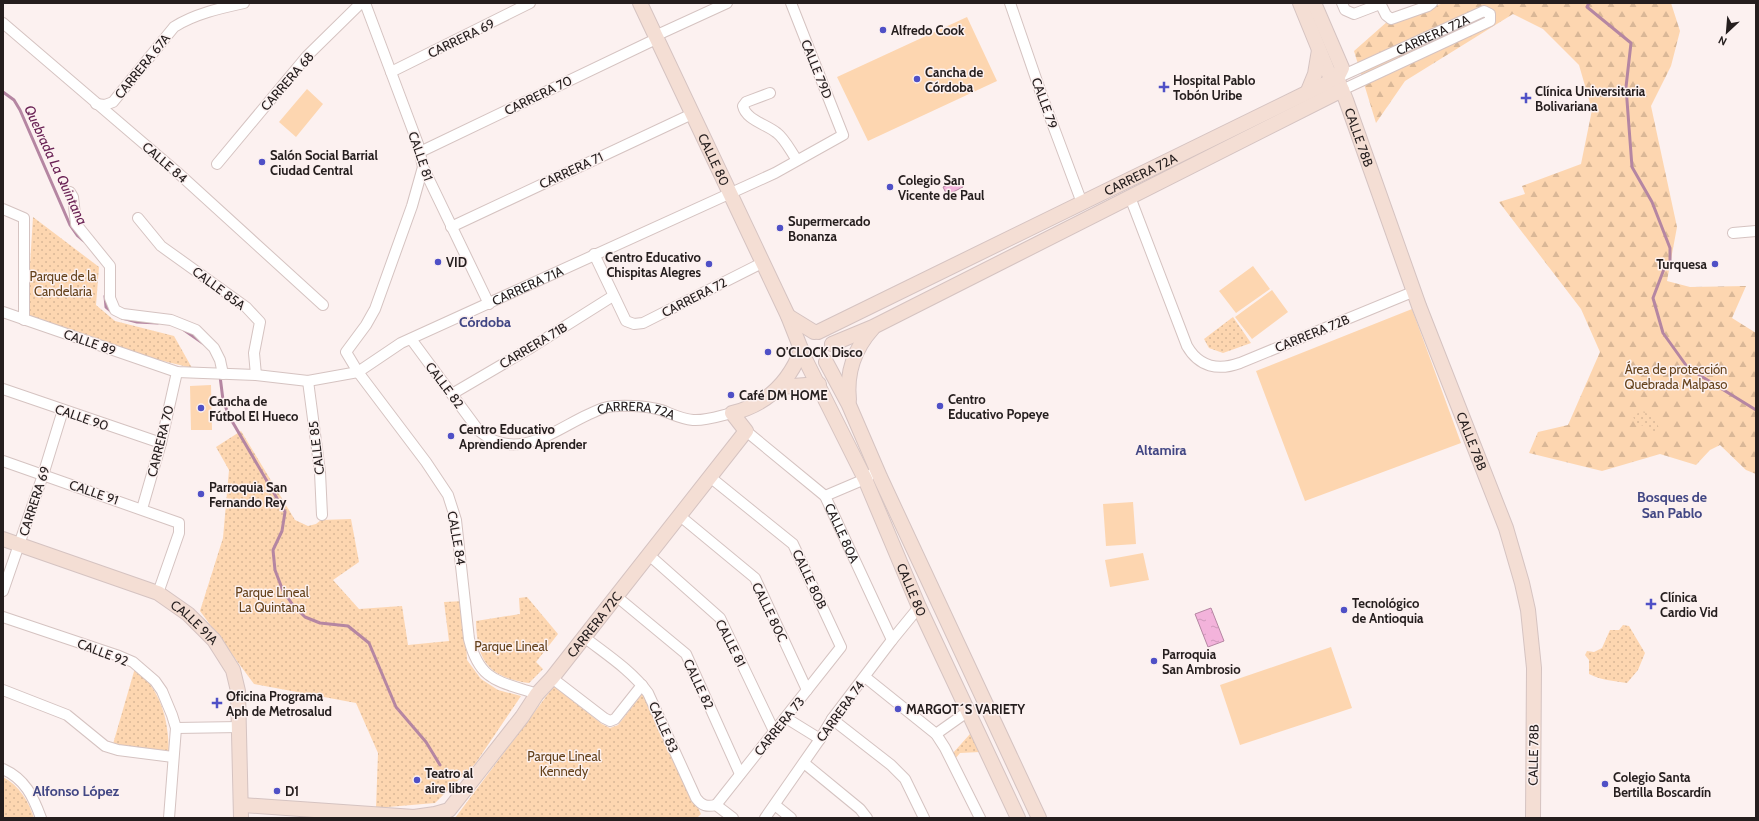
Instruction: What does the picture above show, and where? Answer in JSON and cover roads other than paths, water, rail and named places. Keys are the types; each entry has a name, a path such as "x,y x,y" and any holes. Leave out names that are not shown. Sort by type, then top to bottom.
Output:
{"main road":[{"name":"CALLE 80","path":"640,3 762,264 788,316 803,355 819,384 865,479 919,607 1018,818"},
{"name":"CALLE 78B","path":"1300,3 1329,74 1340,84 1351,112 1415,290 1506,528 1526,600 1534,668 1533,818"},
{"name":"CALLE 78B","path":"1314,3 1342,68 1340,84"},
{"path":"1308,91 1315,74 1319,50"},
{"name":"CARRERA 72A","path":"816,332 1308,91 1340,84"},
{"name":"CARRERA 72A","path":"832,344 873,327 1030,249 1320,101 1340,84"},
{"path":"1320,101 1336,104 1351,112"},
{"path":"1020,233 1030,249"},
{"path":"788,316 816,332 827,336 832,344 832,354 826,362 816,365 803,355 803,340 816,332"},
{"path":"849,405 848,384 851,363 864,338 873,327"},
{"name":"CARRERA 72A","path":"732,413 758,404 780,387 803,355"},
{"name":"CALLE 80","path":"826,362 849,405 877,470 1039,818"},
{"path":"780,387 819,384"},
{"name":"CALLE 80A","path":"732,413 746,431"},
{"name":"CARRERA 72C","path":"445,814 522,717 537,694 552,678 649,556 746,431"},
{"name":"CALLE 91A","path":"3,539 158,593 188,614 202,626 214,640 232,670 238,691 242,812"},
{"path":"242,812 414,817 445,814"}],"street":[{"name":"CARRERA 67A","path":"96,104 105,105 113,102 166,35 184,20 244,3"},
{"name":"CARRERA 68","path":"217,164 307,56 361,3"},
{"name":"CALLE 81","path":"365,3 420,152 423,167 489,304"},
{"name":"CARRERA 69","path":"391,72 530,3"},
{"name":"CARRERA 70","path":"420,152 727,3"},
{"name":"CALLE 79D","path":"791,3 843,136"},
{"name":"CALLE 79","path":"1010,3 1042,96 1082,202"},
{"path":"1342,3 1345,10 1354,14 1380,3"},
{"name":"CARRERA 72A","path":"1380,3 1386,15 1391,19 1396,19 1432,3"},
{"name":"CARRERA 72A","path":"1484,11 1490,14 1490,21 1340,84 1484,11"},
{"name":"CALLE 84","path":"3,23 177,172 323,305"},
{"path":"770,93 746,102 743,106 744,110 754,119 778,133 798,160"},
{"name":"CARRERA 71","path":"451,227 692,114"},
{"name":"CARRERA 71A","path":"177,372 256,374 308,381 358,372 401,343 775,173 843,136"},
{"path":"358,372 346,352 366,325 375,309 412,206 423,167"},
{"path":"70,192 73,197 76,224 82,234 110,266 110,298 116,310 123,314 171,320 196,330 214,348 220,360 223,374"},
{"name":"CARRERA 72B","path":"1130,197 1187,346 1198,360 1207,365 1218,368 1240,363 1415,290"},
{"path":"3,209 24,218 24,320"},
{"name":"CALLE 85A","path":"138,218 162,246 246,307 260,322 254,354 256,374"},
{"path":"1733,233 1756,231"},
{"path":"594,254 613,296"},
{"name":"CARRERA 72","path":"613,296 626,321 634,324 643,323 762,264"},
{"name":"CARRERA 71B","path":"452,394 532,347 613,296"},
{"name":"CALLE 89","path":"3,312 177,372"},
{"name":"CALLE 82","path":"411,339 479,430"},
{"name":"CARRERA 70","path":"142,509 161,444 177,372"},
{"name":"CALLE 84","path":"358,372 408,437 448,495 456,520 469,639 474,657 484,671 496,680 537,694"},
{"name":"CALLE 85","path":"308,381 320,472 322,515"},
{"name":"CALLE 90","path":"3,390 161,444"},
{"name":"CARRERA 72A","path":"479,430 487,438 497,442 516,444 533,442 606,407 642,407 660,410 681,418 694,420 704,420 732,413"},
{"name":"CARRERA 69","path":"3,591 20,545 63,410"},
{"name":"CALLE 80A","path":"746,431 825,496 892,640"},
{"name":"CALLE 91","path":"3,461 178,523 180,528 158,593"},
{"path":"825,496 865,479 877,470"},
{"name":"CALLE 80B","path":"710,477 794,544 841,646"},
{"name":"CALLE 80C","path":"680,516 755,578 807,690"},
{"name":"CALLE 81","path":"649,556 720,618 774,731"},
{"name":"CALLE 82","path":"616,596 686,654 740,774"},
{"name":"CARRERA 74","path":"765,818 804,763 832,719 919,607"},
{"name":"CALLE 92","path":"3,617 119,656 133,662 155,681 162,691 176,728 169,818"},
{"name":"CALLE 83","path":"584,637 630,672 648,693 696,798 701,804 708,806 716,805 733,818"},
{"name":"CARRERA 73","path":"716,805 774,731 786,718 841,646"},
{"path":"865,677 936,734 945,748 980,818"},
{"path":"552,678 610,721 615,718 642,685"},
{"path":"3,690 67,715 105,746 118,750 173,757"},
{"path":"936,734 967,712"},
{"path":"786,718 820,739"},
{"path":"832,719 891,765 905,779 924,818"},
{"path":"176,728 240,727"},
{"path":"804,763 860,809 867,818"},
{"path":"3,769 21,780 30,790 41,818"},
{"path":"775,805 791,818"}],"water":[{"path":"959,179 963,187 947,195 943,187"},
{"path":"1211,608 1224,641 1208,647 1195,614"}],"waterway":[{"path":"1589,3 1587,7 1631,43 1626,87 1632,167 1652,202 1670,248 1670,264 1664,269 1653,298 1663,333 1688,368 1756,410"},
{"name":"Quebrada La Quintana","path":"3,92 14,100 20,110 70,225 77,235 84,241"},
{"name":"Quebrada La Quintana","path":"105,296 106,307 112,312"},
{"name":"Quebrada La Quintana","path":"122,318 137,322 158,323"},
{"name":"Quebrada La Quintana","path":"184,330 204,344"},
{"name":"Quebrada La Quintana","path":"220,376 223,400 229,416 285,512 282,531 273,550 275,570 283,591 293,605 305,617 320,623 348,626 369,643 396,707 426,742 440,765"}],"place":[{"name":"Alfredo Cook","path":"883,30"},
{"name":"Cancha de Córdoba","path":"917,79"},
{"name":"Hospital Pablo Tobón Uribe","path":"1164,87"},
{"name":"Clínica Universitaria Bolivariana","path":"1526,98"},
{"name":"Salón Social Barrial Ciudad Central","path":"262,162"},
{"name":"Colegio San Vicente de Paul","path":"890,187"},
{"name":"Supermercado Bonanza","path":"780,228"},
{"name":"VID","path":"438,262"},
{"name":"Centro Educativo Chispitas Alegres","path":"709,264"},
{"name":"Turquesa","path":"1715,264"},
{"name":"O'CLOCK Disco","path":"768,352"},
{"name":"Café DM HOME","path":"731,395"},
{"name":"Centro Educativo Popeye","path":"940,406"},
{"name":"Cancha de Fútbol El Hueco","path":"201,408"},
{"name":"Centro Educativo Aprendiendo Aprender","path":"451,436"},
{"name":"Parroquia San Fernando Rey","path":"201,494"},
{"name":"Clínica Cardio Vid","path":"1651,604"},
{"name":"Tecnológico de Antioquia","path":"1344,610"},
{"name":"Parroquia San Ambrosio","path":"1154,661"},
{"name":"Oficina Programa Aph de Metrosalud","path":"217,703"},
{"name":"MARGOT´S VARIETY","path":"898,709"},
{"name":"Teatro al aire libre","path":"417,780"},
{"name":"Colegio Santa Bertilla Boscardín","path":"1605,784"},
{"name":"D1","path":"277,791"}],"district":[{"name":"Córdoba","path":"485,322"},
{"name":"Altamira","path":"1161,450"},
{"name":"Bosques de San Pablo","path":"1672,506"},
{"name":"Alfonso López","path":"76,791"}],"park label":[{"name":"Parque de la Candelaria","path":"63,284"},
{"name":"Área de protección Quebrada Malpaso","path":"1676,376"},
{"name":"Parque Lineal La Quintana","path":"272,600"},
{"name":"Parque Lineal","path":"511,646"},
{"name":"Parque Lineal Kennedy","path":"564,764"}]}
